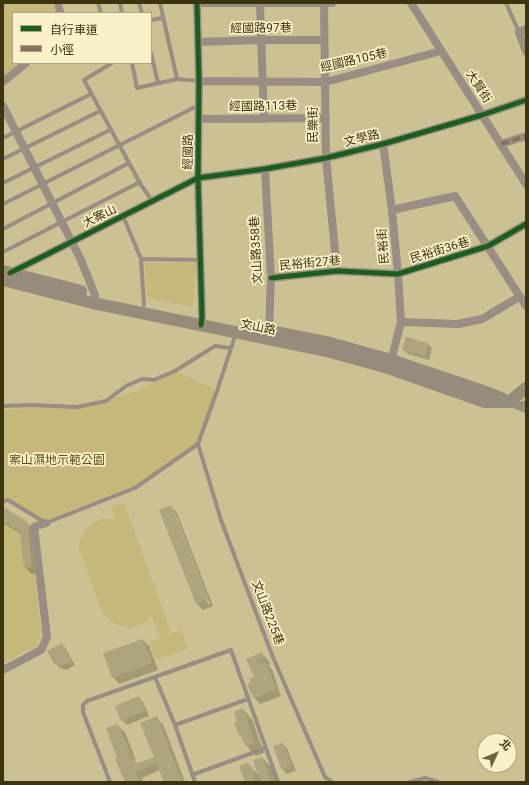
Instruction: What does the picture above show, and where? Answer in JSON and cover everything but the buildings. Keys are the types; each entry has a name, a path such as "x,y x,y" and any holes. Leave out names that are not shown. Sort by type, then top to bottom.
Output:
{"main road":[{"name":"文山路","path":"5,275 94,299 202,321 269,330 330,343 390,364 489,393 509,402"},
{"name":"文山路","path":"94,299 144,305 202,321 236,333 251,334 267,339 390,364"},
{"path":"509,402 526,388"}],"street":[{"path":"197,3 328,3"},
{"name":"經國路","path":"197,3 200,119 198,178 202,260 202,321"},
{"name":"民樂街","path":"328,3 324,40 326,82 326,158 337,270"},
{"name":"大賢街","path":"411,3 526,184"},
{"path":"260,4 260,40 264,119"},
{"path":"522,31 526,51"},
{"name":"經國路97巷","path":"198,42 324,40"},
{"name":"經國路105巷","path":"199,81 326,82 441,51"},
{"path":"3,82 25,64"},
{"name":"文學路","path":"198,178 265,169 326,158 383,144 482,115 526,100"},
{"path":"4,110 81,260 94,299"},
{"name":"經國路113巷","path":"200,119 326,118"},
{"path":"501,144 526,136"},
{"name":"民裕街","path":"383,144 392,210 398,274 400,322 390,364"},
{"name":"文山路358巷","path":"265,169 271,278 269,330"},
{"name":"大案山","path":"5,275 198,178"},
{"path":"392,210 456,196 526,306"},
{"name":"民裕街36巷","path":"398,274 488,246 526,224"},
{"name":"民裕街27巷","path":"271,278 337,270 398,274"},
{"path":"400,322 458,324 482,319 519,297"},
{"path":"509,402 526,409"},
{"path":"3,670 41,650 47,637 34,527 46,523"}],"lane":[{"path":"160,3 178,79"},
{"path":"506,3 522,31"},
{"path":"152,20 163,18"},
{"path":"152,57 158,83"},
{"path":"110,64 84,80 110,130 152,202"},
{"path":"132,64 137,88 178,79 199,81"},
{"path":"3,138 90,94"},
{"path":"3,204 199,105"},
{"path":"3,159 100,111"},
{"path":"3,183 110,130"},
{"path":"3,229 129,163"},
{"path":"3,252 140,182"},
{"path":"123,216 141,258 144,305"},
{"path":"141,258 202,260"},
{"path":"3,502 8,500 46,523 135,488 198,444 236,333"},
{"path":"3,406 30,405 77,407 106,400 126,386 142,379 154,380 175,371 215,346 231,348"},
{"path":"509,402 526,403"},
{"name":"文山路225巷","path":"198,444 221,520 272,655 325,776 332,782"},
{"path":"110,782 83,712 83,705 87,701 231,650 278,782"},
{"path":"155,677 175,725 195,782"},
{"path":"175,725 248,699"},
{"path":"192,775 266,748"},
{"path":"410,782 425,778 438,782"}],"green space":[{"path":"3,3 53,3 55,12 12,12 12,64 19,64 3,77"},
{"path":"145,263 196,263 193,307 147,298"},
{"name":"案山濕地示範公園","path":"175,371 217,391 198,444 135,488 46,523 8,500 3,502 3,409 77,407 136,392"},
{"path":"124,503 171,632 160,637 151,615 147,621 141,625 128,628 115,624 103,614 80,552 79,546 81,539 89,526 105,518 116,520 111,507"},
{"path":"3,506 29,522 41,632 36,649 28,649 3,664"},
{"path":"181,630 188,648 156,660 149,642"}],"marked path":[{"path":"501,144 526,136"}],"cycle path":[{"path":"197,3 201,325"},
{"path":"10,273 198,178 265,169 326,158 383,144 482,115 526,100"},
{"path":"271,278 337,271 398,274 488,246 526,224"}]}
